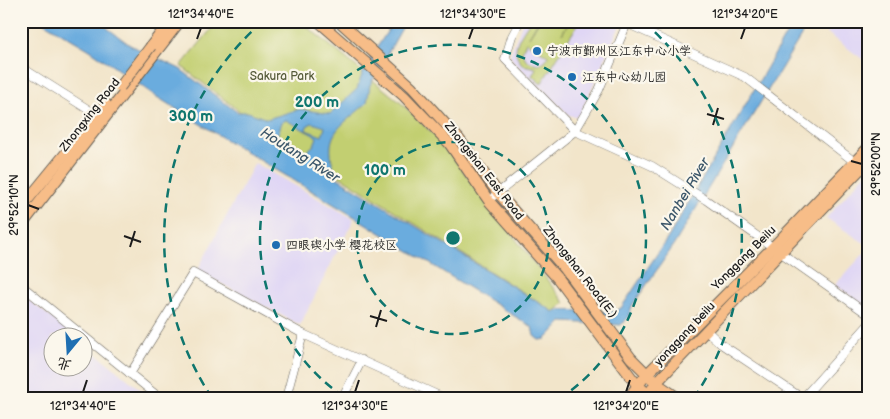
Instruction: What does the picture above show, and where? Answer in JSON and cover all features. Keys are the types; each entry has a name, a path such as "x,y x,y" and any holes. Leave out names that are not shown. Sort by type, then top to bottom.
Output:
{"main road":[{"name":"Zhongxing Road","path":"154,49 170,21"},
{"name":"Zhongxing Road","path":"21,226 121,90 154,49 180,21"},
{"name":"Zhongshan East Road","path":"318,21 404,96 449,143 489,201 558,279 636,385 649,397"},
{"name":"Zhongshan Road(E.)","path":"339,21 412,87 459,139 498,193 565,269 630,358 656,383 678,398"},
{"name":"Zhongxing Road","path":"21,208 97,115 121,90"},
{"name":"Yonggang Beilu","path":"628,398 636,385 647,374 863,166 869,147"},
{"name":"yonggang beilu","path":"649,397 656,383 706,330 777,249"}],"street":[{"path":"520,21 512,36 506,59 575,130 652,166 704,199 869,314"},
{"path":"489,201 575,130 598,90 628,22 745,77 863,166"},
{"path":"21,67 97,115"},
{"path":"130,374 193,273 303,334 444,398"},
{"path":"21,285 160,398"},
{"path":"706,330 721,344 802,398 869,324"},
{"path":"286,398 303,334"},
{"path":"348,398 344,395 362,360"}],"shaded area":[{"name":"宁波市鄞州区江东中心小学","path":"523,21 622,21 580,114 575,117 569,115 513,61 510,55"},
{"path":"815,21 869,21 869,64 814,23"},
{"name":"四眼碶小学 樱花校区","path":"255,163 354,219 300,325 197,271"},
{"path":"869,170 869,246 826,218"},
{"path":"869,248 869,309 835,285"},
{"path":"21,294 62,326 42,326 42,376 92,376 92,350 151,398 21,398"}],"green space":[{"name":"Sakura Park","path":"218,21 300,21 401,103 440,141 565,303 554,312 344,179 287,148 181,66"},
{"path":"530,21 538,21 529,37 539,21 569,21 562,34 570,21 580,21 541,84 532,76 536,68 523,65 516,54 520,37","holes":["526,42 548,56 545,61 538,64 527,61 522,52"]}],"water":[{"name":"Houtang River","path":"41,21 98,21 130,45 180,69 237,112 248,112 267,119 300,109 330,114 357,89 365,66 394,21 406,21 370,85 367,103 340,126 335,133 331,150 336,177 554,312 561,310 612,312 621,308 669,236 794,21 810,21 672,248 632,306 629,317 621,325 562,322 546,339 539,340 534,336 532,327 157,97 90,50","holes":["286,120 317,137 314,145 306,152 297,146 288,146 283,140 276,139 282,122","312,123 325,127 322,136 306,130 307,126"]}],"place":[{"name":"宁波市鄞州区江东中心小学","path":"537,51"},
{"name":"江东中心幼儿园","path":"572,77"},
{"name":"四眼碶小学 樱花校区","path":"276,245"}],"water label":[{"name":"Nanbei River","path":"685,194"}]}
